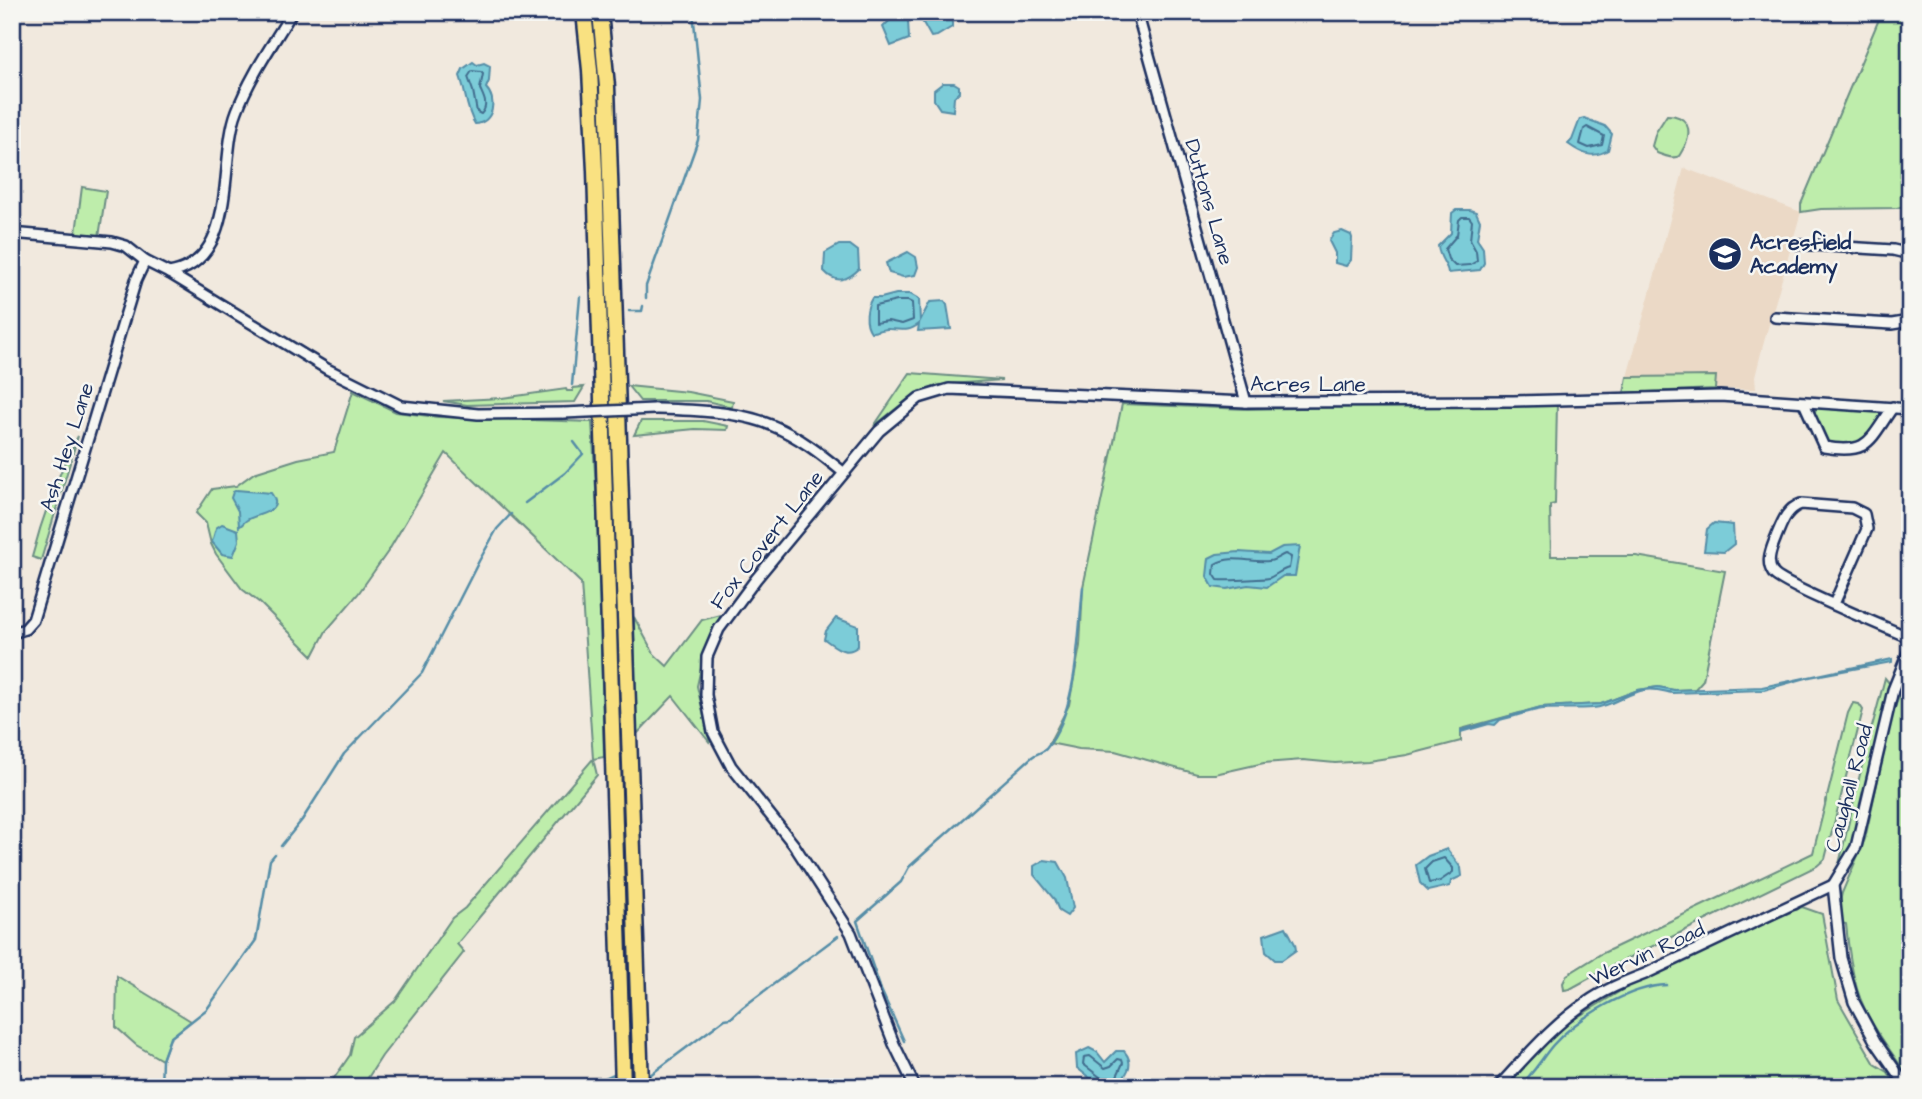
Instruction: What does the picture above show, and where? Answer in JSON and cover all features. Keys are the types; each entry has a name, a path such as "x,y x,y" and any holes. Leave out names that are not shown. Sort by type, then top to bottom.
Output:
{"highway":[{"path":"584,12 590,70 597,212 600,395 611,647 623,1087"},
{"path":"600,12 607,87 641,1087"}],"street":[{"path":"169,273 183,270 194,263 205,250 220,222 226,189 229,135 236,112 249,84 292,12"},
{"name":"Duttons Lane","path":"1137,12 1246,402"},
{"name":"Fox Covert Lane","path":"12,233 112,242 126,246 145,261 327,369 401,406 478,414 654,409 710,411 770,424 810,446 844,471 719,629 707,657 706,695 713,732 731,766 794,845 850,933 894,1044 915,1087"},
{"path":"1796,244 1893,250 1910,254"},
{"name":"Ash Hey Lane","path":"12,633 26,629 33,620 136,279 145,261"},
{"path":"1775,317 1892,324 1910,321"},
{"name":"Acres Lane","path":"844,471 879,431 919,398 950,389 1246,402 1513,401 1720,396 1910,409"},
{"path":"1804,403 1824,447 1851,451 1868,440 1893,407"},
{"path":"1834,604 1867,528 1864,513 1852,508 1801,504 1788,512 1769,555 1773,573 1780,580 1910,638"},
{"name":"Caughall Road","path":"1833,885 1856,847 1893,690 1910,648"},
{"path":"1833,885 1841,958 1854,1002 1875,1041 1907,1087"},
{"name":"Wervin Road","path":"1498,1087 1553,1030 1585,1003 1615,986 1833,885"}],"shaded area":[{"name":"Acresfield Academy","path":"1684,168 1801,212 1762,349 1755,377 1756,389 1715,389 1715,376 1627,377"}],"green space":[{"path":"1882,12 1910,12 1910,195 1904,200 1904,206 1897,208 1821,209 1801,212 1801,204"},
{"path":"1667,115 1684,120 1688,129 1685,146 1677,157 1657,153 1652,146 1656,132"},
{"path":"82,187 106,191 99,237 76,233"},
{"path":"910,373 1002,380 939,385 912,396 874,426"},
{"path":"1716,376 1715,389 1624,393 1627,377"},
{"path":"628,386 688,392 733,401 732,407 706,401 640,401"},
{"path":"584,387 575,402 467,405 443,401 502,398 566,389 573,391 573,388"},
{"path":"353,391 396,412 438,417 592,422 604,757 593,759 581,583 446,453 389,550 358,594 326,631 313,656 260,603 242,589 216,554 206,523 196,513 212,489 236,486 254,473 298,459 334,452"},
{"path":"1557,403 1555,504 1550,505 1551,556 1636,556 1725,571 1703,680 1695,689 1674,690 1658,687 1638,690 1601,704 1541,707 1461,729 1461,741 1407,755 1335,763 1303,760 1264,763 1215,774 1197,774 1115,751 1079,749 1049,743 1069,705 1080,646 1083,587 1122,404 1247,409"},
{"path":"1816,409 1878,410 1882,418 1863,442 1856,446 1829,444 1825,441 1814,414"},
{"path":"641,421 703,421 728,426 727,430 695,429 634,435"},
{"path":"78,436 41,560 32,557 52,495"},
{"path":"721,615 705,650 697,686 710,743 673,696 636,735 634,617 654,654 667,666 702,620"},
{"path":"1910,668 1910,1079 1880,1036 1861,1001 1851,965 1846,924 1841,923 1839,905 1865,839 1892,715"},
{"path":"1885,678 1890,684 1851,846 1837,873 1864,757"},
{"path":"1853,703 1859,704 1863,710 1825,859 1817,866 1564,990 1563,983 1567,975 1601,954 1813,853 1848,713"},
{"path":"593,759 597,775 457,944 464,952 382,1056 362,1087 328,1087 350,1055 354,1037 395,1001 452,918 465,908"},
{"path":"1802,907 1822,914 1838,1000 1875,1064 1888,1072 1892,1087 1502,1087 1551,1033 1642,978"},
{"path":"117,976 191,1021 170,1038 162,1060 136,1045 116,1027"}],"water":[{"path":"917,12 952,12 952,27 931,37"},
{"path":"902,13 908,20 909,39 891,46 883,27 894,16"},
{"path":"473,62 490,66 486,88 493,104 486,120 475,124 460,76 463,69"},
{"path":"943,83 959,86 959,92 954,97 953,111 940,109 934,100 934,90"},
{"path":"1580,119 1605,126 1612,134 1608,150 1588,154 1568,144"},
{"path":"1456,210 1476,212 1480,221 1477,239 1483,248 1484,263 1480,270 1448,273 1440,255 1438,246 1451,233 1452,213"},
{"path":"1342,231 1352,238 1351,260 1346,266 1335,263 1335,253 1329,241 1334,233"},
{"path":"839,245 850,245 858,251 859,269 842,279 833,278 824,271 825,253"},
{"path":"908,252 916,257 918,267 915,275 903,277 889,273 886,263"},
{"path":"910,294 919,299 920,321 930,302 944,301 951,329 918,331 919,324 908,330 887,329 871,332 867,315 872,298"},
{"path":"237,490 271,493 275,505 239,527 238,511 231,498"},
{"path":"1714,523 1733,525 1734,544 1724,552 1704,551 1707,529"},
{"path":"222,524 238,530 239,541 233,556 222,554 212,542 216,528"},
{"path":"1300,546 1295,576 1283,576 1267,587 1213,587 1207,576 1209,558 1217,554 1269,554 1282,547"},
{"path":"836,618 858,626 858,646 854,649 841,650 824,639 826,631"},
{"path":"1892,659 1892,662 1810,677 1764,690 1672,693 1645,690 1600,707 1543,709 1500,720 1495,725 1489,724 1461,732 1541,707 1601,704 1638,690 1658,687 1674,690 1762,687"},
{"path":"1447,849 1461,868 1462,876 1451,881 1450,886 1428,891 1420,883 1416,865 1428,856"},
{"path":"1044,860 1058,862 1067,878 1073,908 1067,916 1059,911 1054,899 1034,875 1034,866"},
{"path":"1286,927 1296,950 1282,960 1275,960 1266,952 1264,935"},
{"path":"1089,1048 1097,1052 1105,1062 1116,1051 1124,1051 1128,1056 1126,1074 1117,1087 1095,1087 1095,1082 1077,1068 1076,1054"}],"waterway":[{"path":"646,298 646,286 698,140 702,100 693,12"},
{"path":"572,385 580,297"},
{"path":"629,311 642,311 643,306"},
{"path":"525,503 565,473 583,454 574,442"},
{"path":"281,846 302,820 344,754 422,673 479,561 497,529 511,514"},
{"path":"904,1041 881,990 857,921 901,882 909,867 1032,757 1046,749 1057,733 1065,714 1075,672 1083,587"},
{"path":"161,1087 162,1060 170,1038 207,1009 256,940 270,860 275,854"},
{"path":"650,1075 725,1019 731,1018 838,936"},
{"path":"1518,1087 1553,1045 1590,1014 1621,997 1667,985"},
{"path":"597,1087 603,1079 614,1074"}],"place":[{"name":"Acresfield Academy","path":"1725,254"}]}
